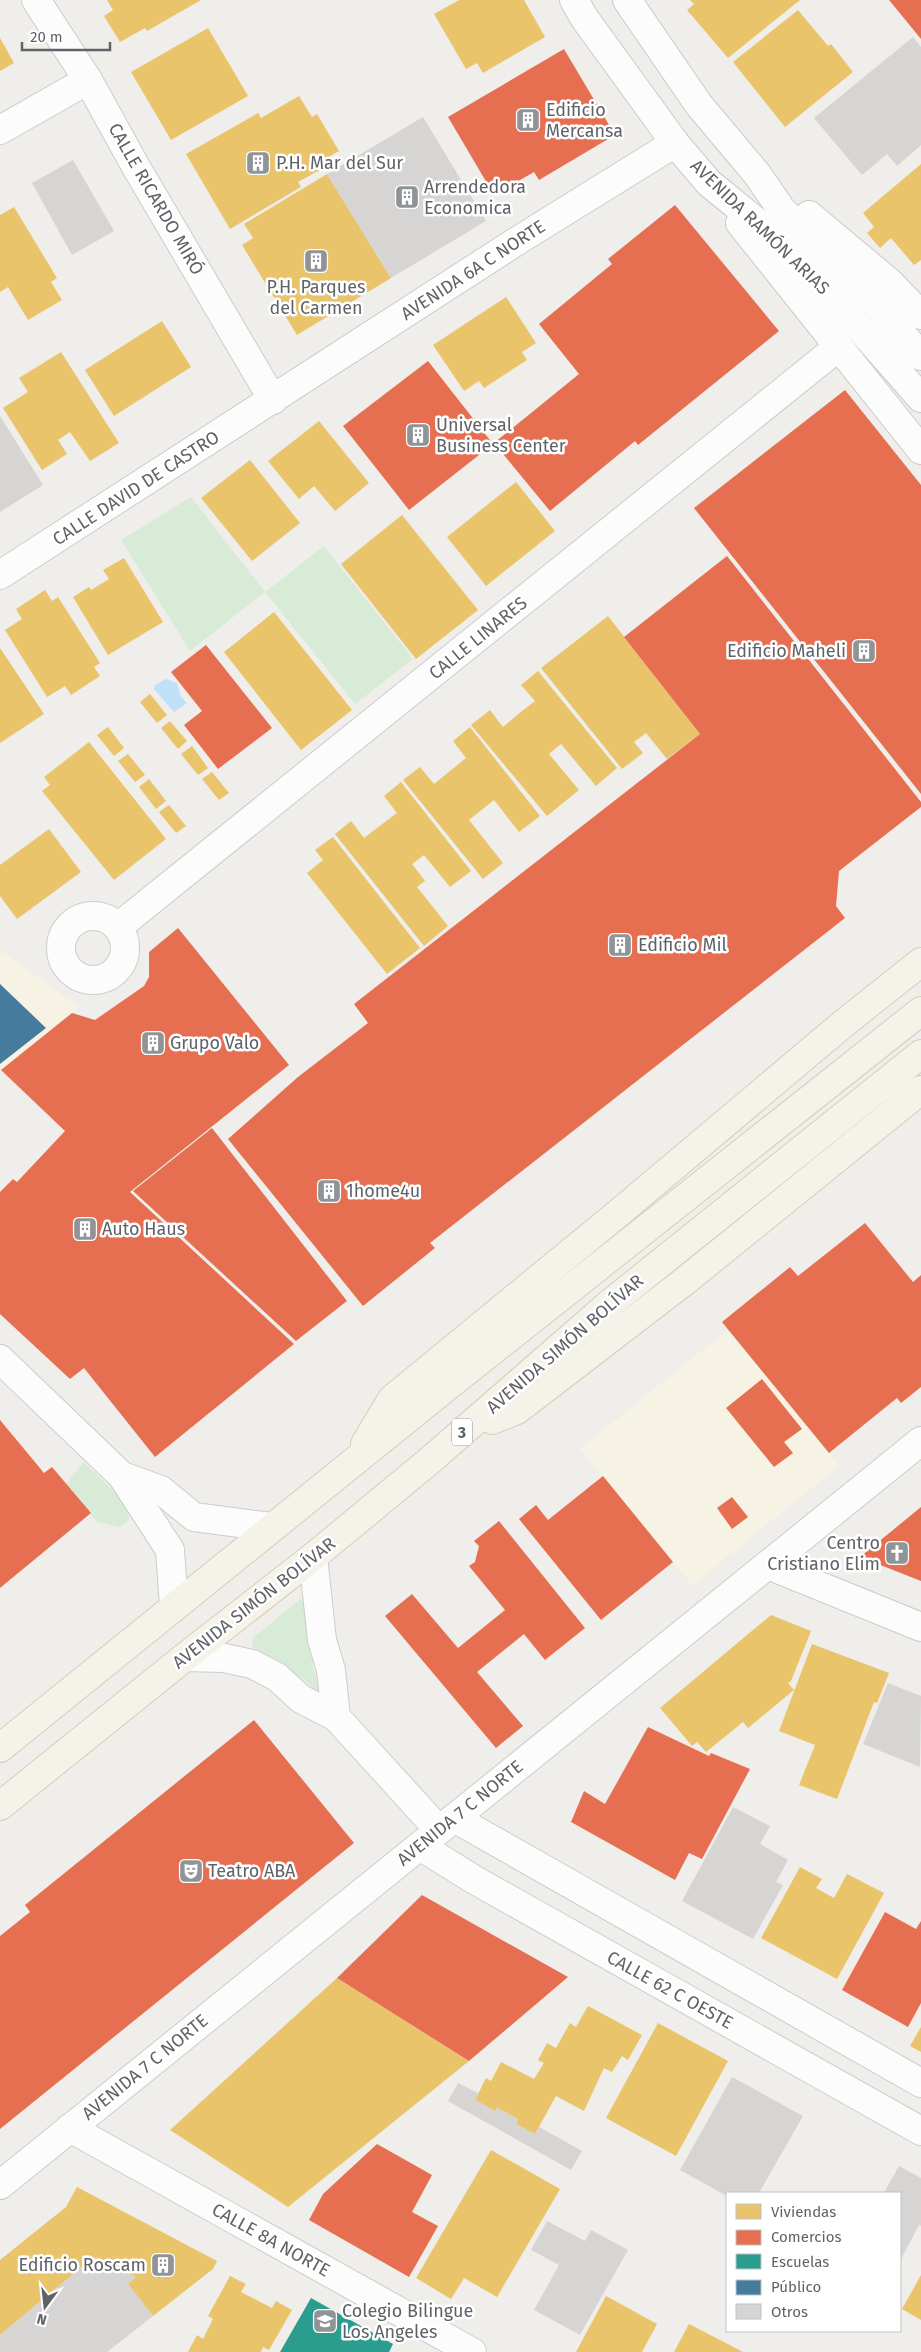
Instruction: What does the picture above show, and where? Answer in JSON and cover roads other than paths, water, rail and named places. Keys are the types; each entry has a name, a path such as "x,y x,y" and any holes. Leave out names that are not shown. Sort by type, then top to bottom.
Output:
{"main road":[{"path":"355,1460 392,1399 843,1024 921,962"},
{"name":"AVENIDA SIMÓN BOLÍVAR","path":"0,1748 271,1527 921,1011"},
{"name":"AVENIDA SIMÓN BOLÍVAR","path":"0,1806 313,1557 459,1435 608,1305 921,1054"},
{"path":"459,1435 517,1410 684,1281 921,1090"}],"street":[{"name":"CALLE RICARDO MIRÓ","path":"36,0 88,80 136,167 273,400"},
{"name":"AVENIDA RAMÓN ARIAS","path":"574,0 585,19 675,143 709,183 768,231 805,266 921,398"},
{"name":"AVENIDA RAMÓN ARIAS","path":"627,0 698,105 757,174 781,209 873,301 921,356"},
{"path":"0,130 88,80"},
{"name":"AVENIDA 6A C NORTE","path":"273,400 517,241 675,143"},
{"path":"757,174 889,282 921,315"},
{"path":"709,183 837,348 921,450"},
{"name":"CALLE LINARES","path":"118,927 837,348"},
{"name":"CALLE DAVID DE CASTRO","path":"0,575 273,400"},
{"path":"0,1358 122,1476 170,1550 174,1606"},
{"name":"AVENIDA 7 C NORTE","path":"0,2185 921,1441"},
{"path":"122,1476 161,1490 194,1516 271,1527"},
{"path":"313,1557 322,1640 331,1670 336,1717"},
{"path":"768,1565 921,1627"},
{"name":"CALLE 62 C OESTE","path":"185,1657 224,1658 252,1664 277,1677 300,1699 336,1717 438,1831 473,1880 921,2130"},
{"name":"CALLE 62 C OESTE","path":"438,1831 921,2083"},
{"name":"CALLE 8A NORTE","path":"70,2128 472,2352"}],"water":[{"path":"166,679 177,683 181,697 187,703 174,712 154,689 155,685"}],"place":[{"name":"Edificio Mercansa","path":"528,120"},
{"name":"P.H. Mar del Sur","path":"258,163"},
{"name":"Arrendedora Economica","path":"407,197"},
{"name":"P.H. Parques del Carmen","path":"316,261"},
{"name":"Universal Business Center","path":"418,435"},
{"name":"Edificio Maheli","path":"864,651"},
{"name":"Edificio Mil","path":"620,945"},
{"name":"Grupo Valo","path":"153,1043"},
{"name":"1home4u","path":"329,1191"},
{"name":"Auto Haus","path":"85,1229"},
{"name":"Centro Cristiano Elim","path":"897,1553"},
{"name":"Teatro ABA","path":"191,1871"},
{"name":"Edificio Roscam","path":"163,2265"},
{"name":"Colegio Bilingue Los Angeles","path":"325,2321"}]}
